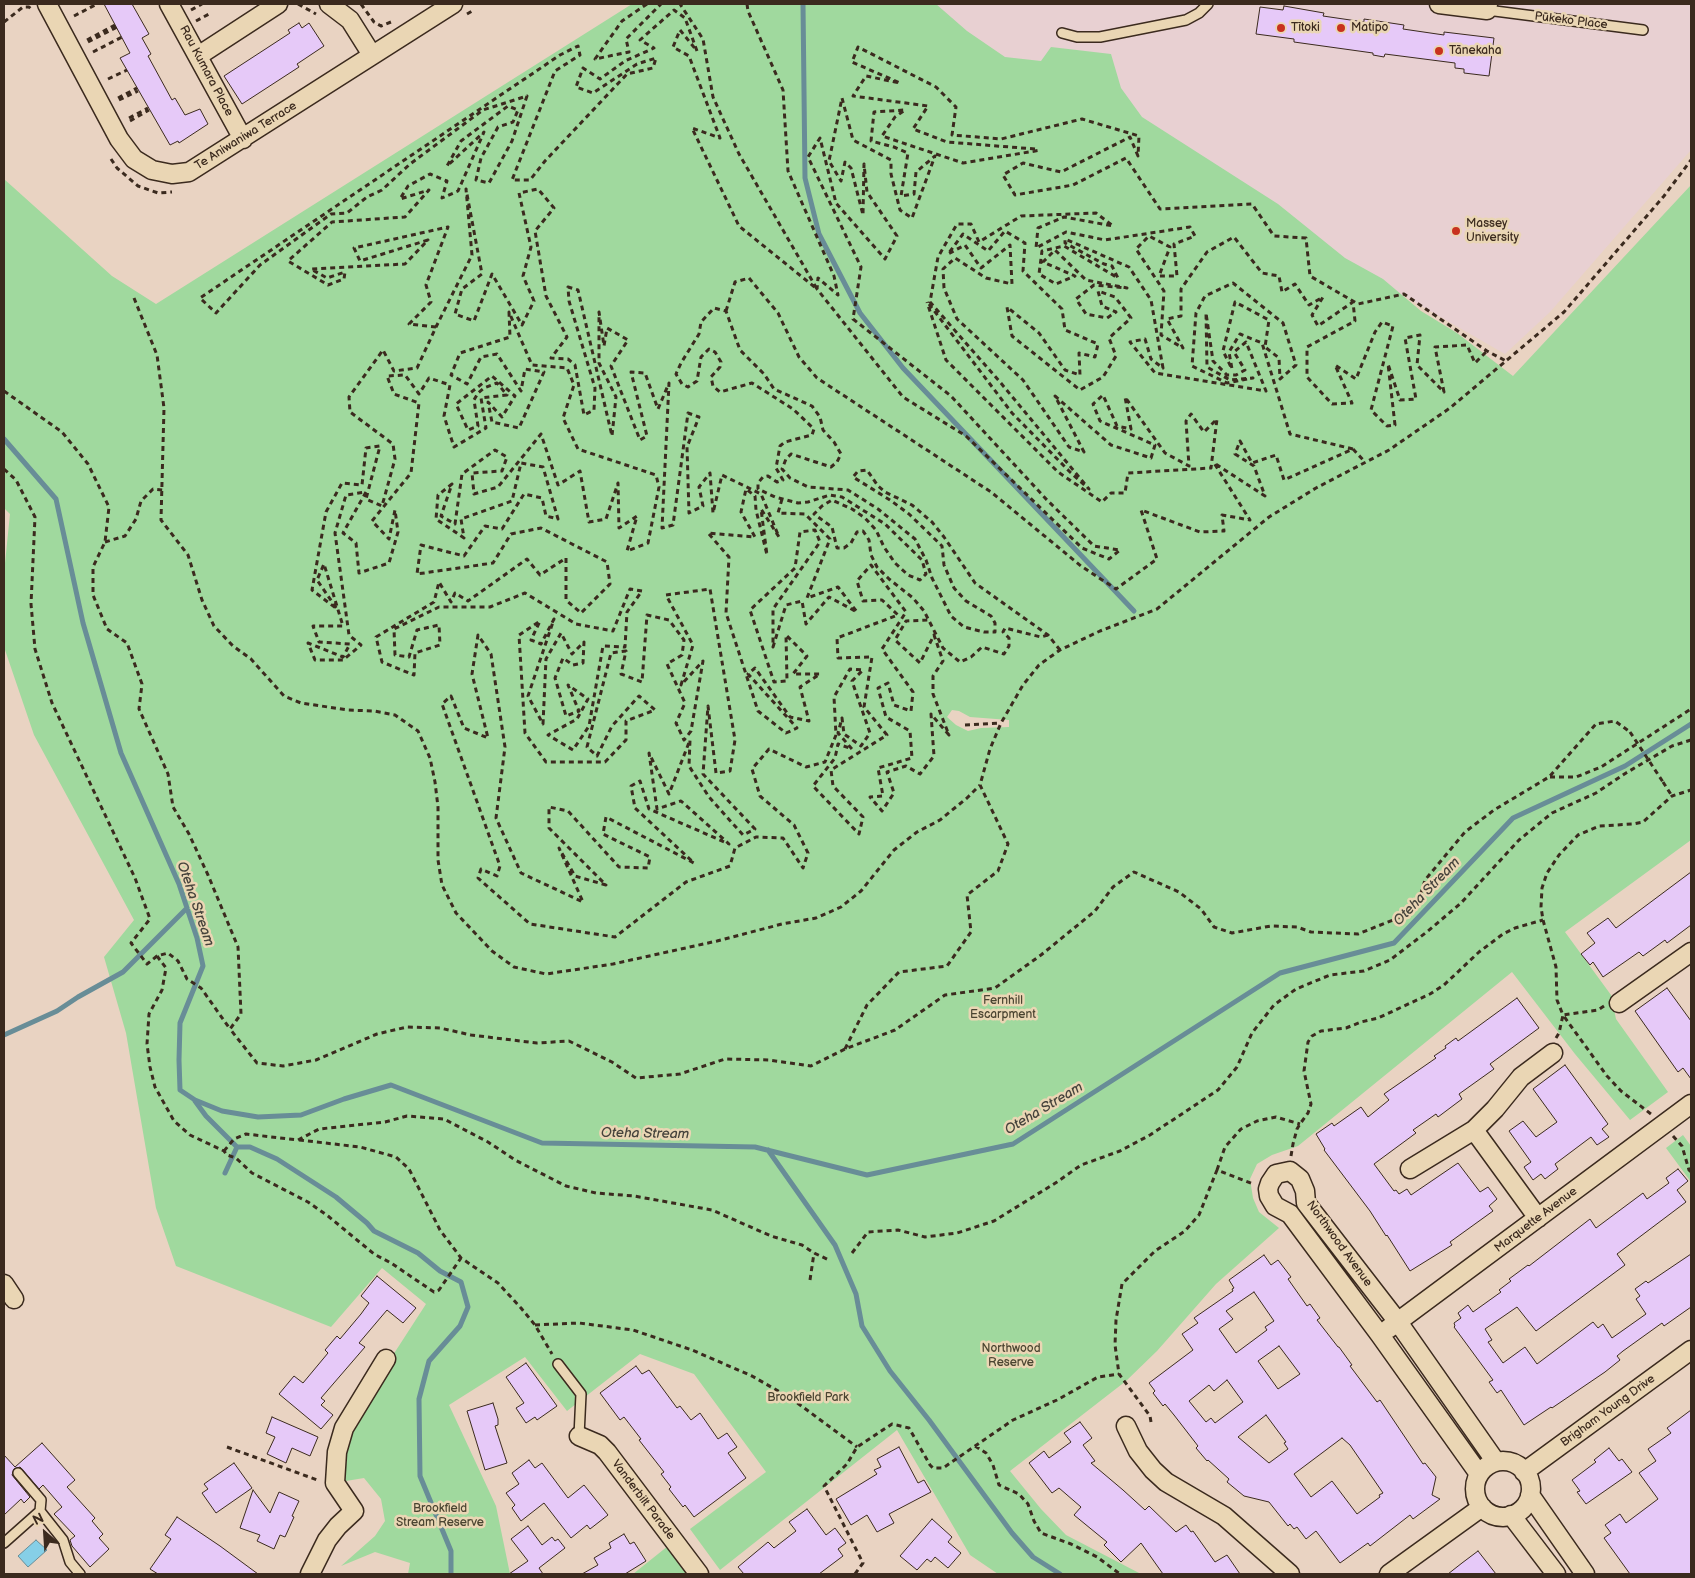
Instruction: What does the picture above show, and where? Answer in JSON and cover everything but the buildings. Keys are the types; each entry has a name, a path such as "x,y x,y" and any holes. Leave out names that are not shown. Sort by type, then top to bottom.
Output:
{"street":[{"name":"Te Aniwaniwa Terrace","path":"47,4 119,139 134,159 152,170 172,174 189,172 453,4"},
{"name":"Rau Kumara Place","path":"169,4 243,139"},
{"path":"198,56 278,4"},
{"path":"329,4 350,20 372,55"},
{"name":"Pūkeko Place","path":"1439,4 1487,7"},
{"path":"1612,1004 1691,952"},
{"path":"1410,1169 1474,1130 1521,1077 1553,1053"},
{"name":"Marquette Avenue","path":"1380,1335 1691,1104"},
{"path":"1474,1130 1538,1218"},
{"path":"1268,1189 1276,1174 1290,1171"},
{"name":"Northwood Avenue","path":"1290,1171 1300,1179 1305,1191 1306,1203 1398,1322 1496,1462"},
{"name":"Northwood Avenue","path":"1268,1189 1269,1196 1275,1206 1290,1214 1480,1474"},
{"path":"4,1284 14,1300"},
{"name":"Brigham Young Drive","path":"1524,1472 1691,1350"},
{"path":"310,1574 327,1540 354,1511 335,1483 336,1452 344,1428 386,1359"},
{"path":"1126,1426 1138,1451 1153,1470 1166,1482 1224,1516 1290,1574"},
{"name":"Vanderbilt Parade","path":"579,1436 600,1445 607,1452 699,1574"},
{"path":"1502,1461 1515,1464 1524,1472 1530,1487 1530,1495 1525,1506 1511,1515 1492,1514 1482,1507 1477,1499 1475,1491 1476,1482 1480,1474 1486,1466 1496,1462 1502,1461"},
{"path":"1530,1495 1585,1574"},
{"path":"1389,1574 1482,1507"},
{"path":"1511,1515 1556,1574"}],"lane":[{"path":"1062,33 1077,37 1100,37 1186,20 1199,13 1208,4"},
{"name":"Pūkeko Place","path":"1487,7 1643,30"},
{"path":"558,1364 581,1394 579,1436"},
{"path":"4,1543 40,1511 42,1500 18,1473"},
{"path":"40,1511 63,1540 70,1562 80,1574"}],"path":[{"path":"74,16 97,4"},
{"path":"361,4 374,22 381,26 395,19"},
{"path":"647,4 622,22 595,60 629,52 626,39 661,4"},
{"path":"680,4 703,38 713,96 739,154 817,289 903,397 966,436 1082,548 1109,559 1120,550 1094,546 1047,500 951,396 853,319 861,267 808,157 820,138 836,203 885,259 897,236 867,192 864,164 863,215 851,168 845,162 841,181 829,161 842,98 854,140 891,160 891,174 900,210 912,218 935,156 916,172 914,194 901,196 908,153 871,141 874,112 905,110 896,117 882,136 963,163 1041,150 947,142 913,129 928,106 853,96 866,76 900,83 852,62 858,47 936,87 956,107 952,135 1000,139 1082,119 1139,136 1138,156 1130,137 1061,172 1023,163 1003,176 1015,195 1073,185 1126,158 1160,209 1252,204 1274,236 1306,238 1310,276 1358,304 1404,294 1487,351 1506,360"},
{"path":"747,4 748,11 782,90 788,170 834,276 838,295 818,278 817,289"},
{"path":"436,327 410,324 431,302 426,285 448,228 354,248 360,261 428,240 405,264 311,269 327,278 345,272 344,279 328,285 288,261 332,222 405,217 429,190 400,199 408,186 430,174 447,180 442,198 458,191 484,132 447,166 462,141 508,106 518,110 513,122 498,127 481,158 476,180 489,183 512,141 527,96 483,110 410,164 382,190 367,197 347,213 331,214 260,265 216,313 200,298 560,55 578,46 580,55 555,70 512,180 530,180 545,161 626,74 653,68 656,58 637,64 593,93 576,87 583,68 600,79 625,61 654,48 640,40 674,10 685,18 697,51 680,30 673,47 689,56 720,138 692,128 739,226 817,289"},
{"path":"88,41 116,26"},
{"path":"93,52 122,37"},
{"path":"108,79 127,70"},
{"path":"119,99 137,90"},
{"path":"129,119 148,109"},
{"path":"134,298 158,354 164,408 161,520 188,555 202,600 214,626 233,646 251,659 284,696 302,703 394,715 418,731 430,758 435,782 438,807 438,860 442,885 456,912 492,951 514,967 546,974 613,964 717,941 782,924 816,918 841,907 861,891 894,850 917,832 940,820 980,785 990,749 1001,724 1023,685 1039,666 1060,650 1100,631 1157,609 1269,517 1316,488 1388,450 1450,408 1564,312 1664,196 1691,160"},
{"path":"782,499 778,513 805,514 830,539 807,598 838,587 857,612 829,597 806,624 802,601 786,605 773,647 773,609 820,542 815,530 800,532 795,568 750,610 774,682 786,681 786,635 807,656 793,674 820,674 800,687 809,721 790,717 755,668 748,674 797,728 786,733 758,711 726,613 729,557 708,533 755,537 741,512 746,489 755,496 756,510 767,555 761,510 779,537 761,494 722,475 714,513 710,473 698,487 703,506 689,513 687,447 699,417 688,413 673,525 662,528 669,383 658,409 645,373 631,372 647,436 640,440 611,366 628,340 607,328 604,346 599,312 599,363 616,397 612,436 578,290 568,287 569,300 595,388 594,410 584,416 575,364 568,359 551,358 567,338 546,296 535,231 554,208 538,189 519,193 531,247 523,276 534,301 522,325 492,274 474,321 455,314 462,289 482,274 466,189 472,255 417,368 394,371 383,350 349,396 350,412 393,444 395,459 382,506 366,499 380,446 366,448 362,485 342,483 326,512 312,590 337,609 317,580 324,564 343,626 312,626 319,642 350,644 343,657 308,643 315,660 343,660 361,645 350,635 335,533 346,495 366,492 343,533 356,543 359,573 389,563 398,532 396,510 389,539 372,521 411,473 419,403 394,394 387,376 405,375 419,394 429,378 450,385 444,416 454,447 486,428 481,398 507,395 498,383 484,388 474,400 478,426 468,430 456,404 492,376 515,396 502,417 488,402 492,422 519,428 544,372 525,369 522,392 497,354 480,357 467,384 451,375 460,353 510,337 509,312 532,365 567,368 574,385 563,418 578,449 656,475 659,487 648,543 627,551 637,516 619,528 618,483 606,518 589,522 580,471 558,484 541,434 498,487 474,494 472,473 502,471 506,457 495,450 462,474 455,524 441,516 452,484 438,495 436,519 464,538 462,519 512,501 521,463 543,467 558,519 546,516 542,498 524,494 502,529 486,526 464,556 421,546 417,574 493,563 511,534 541,528 607,562 610,584 582,613 566,600 566,558 540,575 527,558 468,601 455,593 451,602 440,582 434,602 376,637 382,662 414,675 414,653 440,645 439,625 417,630 409,657 395,655 394,629 439,607 490,607 525,593 576,624 613,631 630,589 642,591 628,612 625,647 603,646 589,726 573,750 548,735 577,719 588,699 568,685 579,712 566,716 555,678 563,658 573,665 583,663 584,642 572,654 561,633 546,659 543,724 528,696 554,619 541,644 531,640 540,621 519,635 525,733 546,762 604,762 626,740 626,721 655,710 639,696 612,726 596,756 587,747 611,653 626,651 621,674 642,682 647,615 669,620 684,640 682,655 667,664 685,703 676,723 684,740 691,730 704,661 680,685 693,645 666,595 710,589 735,740 730,771 716,773 708,706 703,774 755,829 743,835 709,797 690,766 690,740 669,794 649,753 657,808 681,801 728,844 649,809 640,780 631,786 635,808 694,863 606,817 603,834 650,857 648,868 619,867 568,811 549,807 549,828 606,886 575,876 559,848 583,902 521,873 496,818 505,747 491,654 478,635 472,674 488,738 464,728 452,696 442,704 500,866 497,876 481,869 478,878 530,924 615,937 686,882 730,866 735,848 756,837 783,838 803,868 808,853 794,825 760,796 752,769 769,748 806,767 825,762 836,735 834,697 850,669 863,670 852,681 870,733 861,746 844,734 842,718 838,733 852,749 838,744 835,758 813,786 859,834 862,817 833,786 831,770 887,735 864,708 872,657 838,658 837,638 898,615 882,600 863,601 857,581 871,565 906,612 882,649 913,692 911,711 894,705 888,684 878,688 886,717 910,731 912,758 878,768 883,796 870,797 882,811 894,793 887,772 906,766 920,774 934,756 931,714 949,735 933,694 933,676 943,661 934,635 920,663 895,640 906,621 930,620"},
{"path":"1365,462 1352,449 1290,434 1262,343 1240,334 1229,352 1232,369 1223,351 1236,302 1269,320 1265,347 1279,358 1280,380 1296,365 1283,323 1233,283 1205,296 1196,313 1192,366 1227,383 1253,378 1230,380 1207,367 1206,313 1213,360 1227,376 1236,376 1245,370 1234,352 1246,342 1266,391 1155,372 1130,342 1144,339 1151,360 1163,368 1151,300 1129,267 1065,239 1065,242 1104,264 1112,266 1118,278 1064,246 1042,251 1039,274 1056,284 1075,276 1043,262 1055,250 1086,280 1128,288 1094,285 1076,299 1086,314 1107,318 1116,312 1102,306 1098,291 1115,297 1131,318 1109,338 1116,356 1103,376 1080,390 1012,336 1007,307 1038,333 1065,370 1080,375 1079,353 1095,358 1098,344 1065,330 1062,309 1023,271 1025,243 1005,231 988,251 963,234 948,254 965,245 981,268 1010,245 1012,284 986,278 955,258 943,269 944,288 957,319 1023,380 1069,447 1084,452 1055,396 1111,445 1151,458 1155,445 1100,421 1093,404 1103,395 1117,426 1131,429 1125,397 1165,453 1189,466 1186,421 1191,414 1204,432 1216,419 1211,468 1128,473 1126,493 1111,493 1102,502 1058,472 946,360 927,302 1012,413 1070,472 1089,488 930,302 938,257 957,224 971,224 979,242 1021,216 1096,213 1114,226 1064,217 1038,228 1036,248 1066,232 1105,240 1190,226 1195,236 1174,244 1177,276 1159,276 1170,247 1149,236 1136,249 1164,291 1161,335 1183,348 1167,318 1181,316 1181,290 1208,252 1234,238 1262,273 1279,276 1282,292 1295,284 1309,305 1323,297 1312,315 1318,326 1353,302 1355,321 1308,347 1307,377 1332,404 1352,403 1335,365 1356,379 1374,332 1382,322 1393,326 1371,410 1387,426 1395,425 1388,364 1400,400 1416,400 1406,338 1420,335 1417,365 1444,392 1435,347 1467,345 1475,363 1487,351"},
{"path":"1060,650 1048,635 974,583 932,522 912,505 885,492 878,486 867,470 858,471 853,477 909,514 942,546 944,565 954,588 966,601 991,616 995,623 995,632 984,632 964,627 951,616 915,539 878,509 848,490 808,487 790,478 782,469 786,459 791,454 831,467 837,462 841,454 834,442 822,430 820,417 812,406 774,389 764,374 740,350 726,311 735,282 749,278 778,313 799,357 817,378 991,492 1081,566 1116,589 1157,560 1142,510 1200,532 1224,532 1222,515 1250,520 1214,463 1266,496 1254,466 1235,454 1240,441 1252,463 1276,456 1284,480 1352,449"},
{"path":"726,311 714,308 701,322 700,334 676,374 682,384 688,387 697,381 701,357 709,349 715,352 721,362 720,367 711,377 713,386 720,392 752,383 793,409 814,429 812,435 785,442 780,446 776,468 783,480 777,482 768,476 763,477 758,483 758,489 782,499 798,503 808,502 830,494 842,497 886,524 922,560 926,574 920,580 908,575 895,563 884,547 876,530 865,518 852,509 832,500 814,514 832,527 837,548 844,548 851,543 857,532 863,531 869,540 871,556 877,567 913,598 930,620 943,648 960,662 971,657 982,647 1004,654 1009,646 1009,638 1003,632 1005,628 1041,637 1048,635"},
{"path":"4,391 62,432 88,464 109,507 105,542 93,567 92,595 107,629 127,643 142,684 139,709 168,774 173,807 189,834 238,947 242,1014 230,1029"},
{"path":"4,469 16,480 35,517 32,604 35,648 52,703 135,878 150,919 131,942 147,964 158,956 168,953 178,961 187,979 201,988 257,1063 283,1066 316,1060 377,1034 407,1027 440,1028 471,1035 537,1043 569,1041 612,1062 636,1078 680,1074 725,1059 769,1060 811,1066 845,1049 895,1030 945,995 996,988 1041,955 1095,911 1112,887 1134,872 1180,892 1201,909 1214,927 1232,933 1271,926 1297,927 1311,932 1358,934 1398,918 1418,903 1425,880 1465,832 1494,810 1549,777 1596,724 1615,721 1630,732 1672,796"},
{"path":"105,542 125,536 136,519 141,500 153,489 163,490"},
{"path":"1549,777 1576,777 1602,767 1691,709"},
{"path":"966,725 1001,724"},
{"path":"852,1253 868,1232 898,1230 925,1237 957,1234 994,1221 1081,1165 1120,1151 1150,1136 1218,1090 1237,1067 1252,1033 1274,1006 1296,989 1330,975 1364,971 1390,960 1461,903 1519,840 1552,813 1596,793 1672,746 1691,740"},
{"path":"845,1049 867,1005 898,972 947,966 971,932 967,896 998,871 1008,844 980,785"},
{"path":"1654,1116 1621,1091 1562,1015 1557,1000 1556,967 1543,920 1541,896 1544,881 1551,865 1573,839 1585,831 1599,826 1643,822 1672,796 1691,790"},
{"path":"1290,1171 1292,1144 1311,1104 1304,1072 1308,1042 1312,1036 1321,1031 1346,1028 1378,1018 1430,994 1450,980 1479,952 1503,934 1515,928 1543,920"},
{"path":"158,956 166,968 162,990 149,1014 147,1044 155,1087 174,1121 190,1135 236,1158 252,1173 308,1202 374,1254 434,1292 439,1290 462,1258"},
{"path":"1562,1015 1598,1010 1612,1004"},
{"path":"1553,1053 1554,1041 1559,1033 1562,1015"},
{"path":"298,1140 320,1129 385,1122 407,1116 444,1119 488,1142 515,1160 566,1186 596,1193 634,1196 712,1210 771,1236 802,1245 829,1260"},
{"path":"1151,1422 1150,1416 1119,1374 1115,1345 1116,1320 1122,1284 1155,1251 1185,1231 1198,1215 1225,1147 1242,1129 1257,1121 1276,1117 1300,1124"},
{"path":"224,1151 234,1140 246,1134 360,1147 381,1151 396,1157 409,1169 440,1230 462,1258 498,1284 521,1308 535,1325 558,1364"},
{"path":"1672,1134 1682,1146 1691,1172"},
{"path":"1217,1170 1239,1180 1268,1189"},
{"path":"810,1280 814,1253"},
{"path":"535,1325 579,1323 633,1330 692,1350 752,1376 792,1399 856,1447"},
{"path":"855,1574 863,1563 824,1486 847,1464 856,1447 892,1424 909,1428 930,1465 937,1468 947,1466 1013,1420 1058,1400 1098,1377 1119,1374"},
{"path":"227,1447 320,1481"},
{"path":"973,1447 986,1453 993,1465 999,1485 1019,1494 1028,1504 1041,1533 1071,1544 1097,1557 1120,1574"}],"shaded area":[{"name":"Massey University","path":"895,4 1691,4 1691,150 1550,312 1505,354"}],"green space":[{"path":"632,4 936,4 967,31 1005,57 1041,61 1051,47 1111,54 1121,88 1142,117 1278,204 1345,258 1383,279 1421,311 1457,333 1513,376 1691,185 1691,840 1565,932 1611,995 1616,1019 1668,1092 1630,1120 1575,1054 1512,972 1298,1146 1272,1155 1257,1164 1250,1179 1253,1198 1259,1212 1279,1228 1216,1284 1157,1351 1126,1381 1010,1471 1041,1509 1066,1535 1141,1574 998,1574 970,1555 897,1430 720,1570 690,1529 766,1472 694,1374 640,1354 567,1411 525,1357 449,1405 496,1506 510,1574 408,1574 410,1563 375,1552 341,1566 375,1536 385,1521 381,1499 364,1478 340,1482 338,1470 360,1406 426,1304 382,1268 331,1327 176,1266 156,1208 126,1033 104,957 134,920 34,735 4,647 4,573 10,514 4,508 4,179 112,276 156,304","holes":["952,710 959,711 970,717 1009,720 1009,727 981,728 968,731 956,725 947,717"]},
{"path":"1683,1135 1691,1146 1691,1182 1666,1148"},
{"path":"668,1546 689,1574 633,1574"}],"water":[{"path":"36,1540 47,1550 28,1567 18,1556"}],"waterway":[{"path":"803,4 805,178 819,234 860,313 903,368 1134,611"},
{"name":"Oteha Stream","path":"4,439 56,499 83,623 121,753 179,884 197,938 203,966 180,1023 180,1090 195,1100 222,1111 258,1117 301,1115 344,1099 391,1085 542,1143 755,1147 867,1175 1013,1144 1280,973 1394,943 1513,818 1625,766 1691,724"},
{"path":"4,1035 57,1011 123,972 187,908"},
{"path":"195,1101 206,1116 237,1147 250,1147 277,1159 336,1197 374,1231 418,1253 440,1271 461,1282 468,1307 460,1326 429,1361 419,1399 420,1476 451,1551 451,1574"},
{"path":"225,1173 237,1147"},
{"path":"768,1150 835,1245 856,1294 862,1326 890,1371 929,1420 1012,1533 1033,1557 1060,1574"}],"place":[{"name":"Tītoki","path":"1281,28"},
{"name":"Matipo","path":"1341,28"},
{"name":"Tānekaha","path":"1439,51"},
{"name":"Massey University","path":"1456,231"}],"park label":[{"name":"Fernhill Escarpment","path":"1003,1008"},
{"name":"Northwood Reserve","path":"1011,1356"},
{"name":"Brookfield Park","path":"808,1398"},
{"name":"Brookfield Stream Reserve","path":"440,1516"}]}
